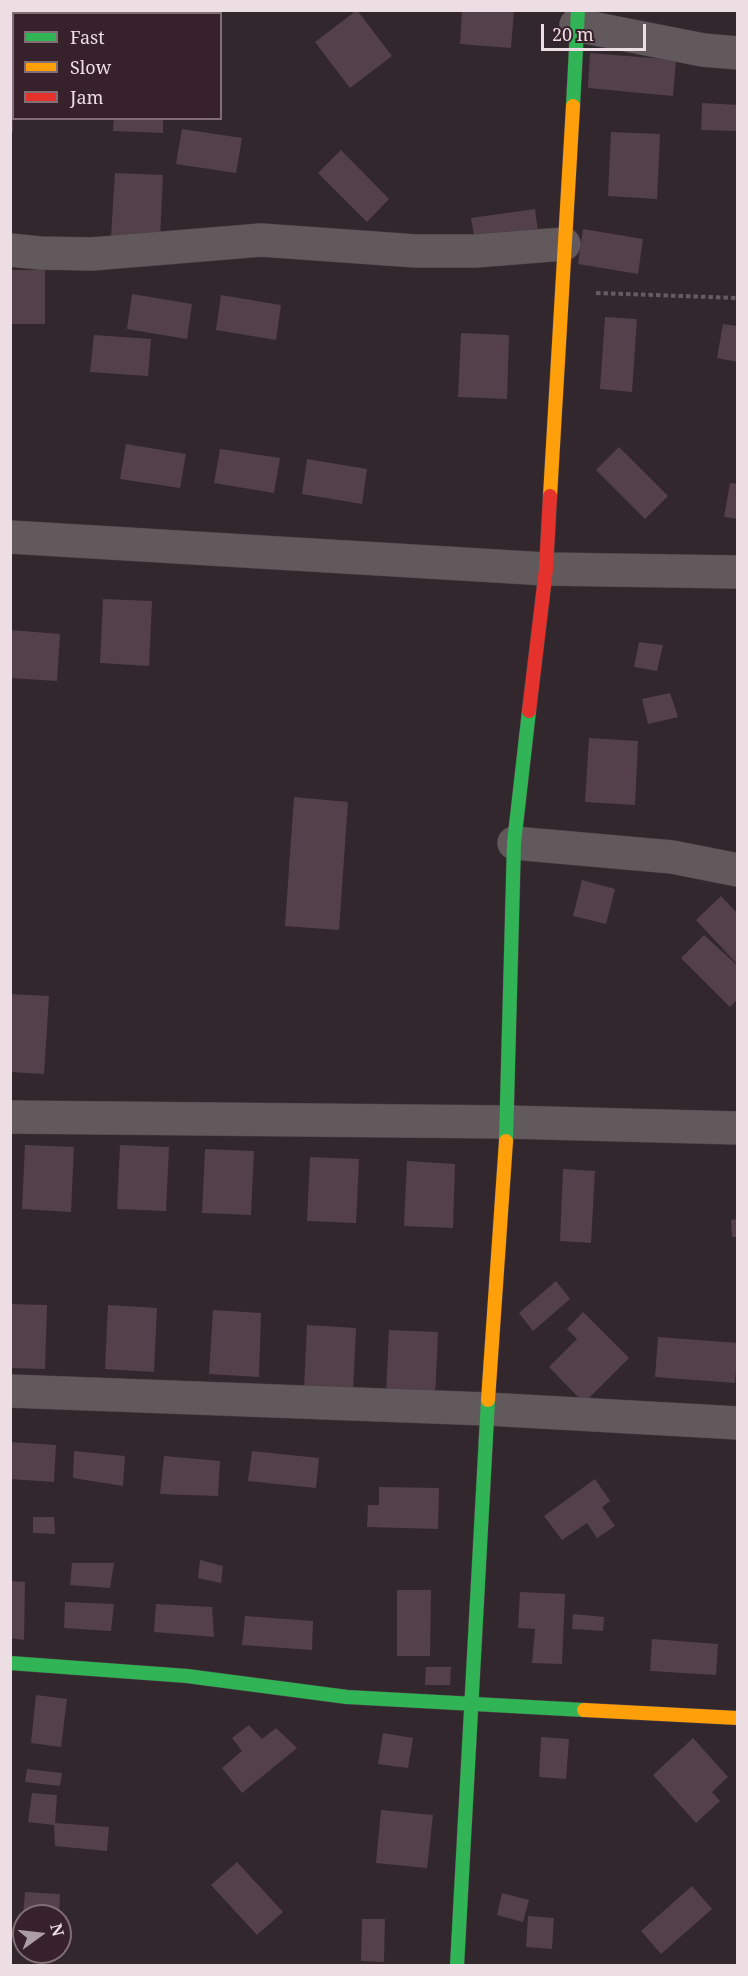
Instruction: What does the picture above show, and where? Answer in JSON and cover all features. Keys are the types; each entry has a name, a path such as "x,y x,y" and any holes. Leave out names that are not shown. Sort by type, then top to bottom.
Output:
{"street":[{"path":"457,1965 487,1409 507,1122 514,843 546,569 577,18 703,50 738,53"},
{"path":"10,249 40,253 92,254 261,240 416,251 476,251 564,244"},
{"path":"10,537 546,569 738,572"},
{"path":"514,843 672,857 738,870"},
{"path":"10,1117 507,1122 738,1128"},
{"path":"10,1390 487,1409 738,1423"},
{"path":"10,1663 187,1676 347,1697 738,1718"}],"path":[{"path":"562,291 738,298"}],"building":[{"path":"91,10 113,10 113,12 91,12"},
{"path":"357,10 392,56 350,88 315,42"},
{"path":"462,10 514,10 511,48 460,44"},
{"path":"590,53 676,60 673,96 588,88"},
{"path":"10,67 12,67 13,132 10,132"},
{"path":"702,103 738,105 738,131 701,130"},
{"path":"114,120 163,120 163,133 113,131"},
{"path":"182,129 242,138 236,173 176,164"},
{"path":"611,132 660,134 657,199 608,196"},
{"path":"341,150 389,199 367,222 318,173"},
{"path":"115,173 163,175 160,239 111,237"},
{"path":"535,209 538,232 475,241 471,218"},
{"path":"583,229 643,239 638,274 578,264"},
{"path":"12,270 45,270 45,324 12,324"},
{"path":"132,294 192,304 187,339 127,329"},
{"path":"221,295 281,305 276,340 216,330"},
{"path":"605,317 637,319 632,392 600,389"},
{"path":"723,324 738,326 738,362 717,358"},
{"path":"461,333 509,335 507,399 458,397"},
{"path":"94,335 151,339 148,376 90,372"},
{"path":"126,444 186,454 180,488 120,479"},
{"path":"619,447 668,496 645,519 596,470"},
{"path":"220,449 280,458 274,493 214,483"},
{"path":"307,459 367,469 362,504 302,494"},
{"path":"730,483 738,484 738,519 724,517"},
{"path":"103,599 152,601 149,666 100,663"},
{"path":"10,630 60,634 57,681 10,678"},
{"path":"639,642 663,645 657,671 634,667"},
{"path":"670,693 678,717 648,724 642,699"},
{"path":"589,738 638,741 635,805 585,802"},
{"path":"294,797 348,802 339,930 285,926"},
{"path":"582,880 615,889 606,924 573,916"},
{"path":"721,896 738,914 738,965 696,920"},
{"path":"704,935 738,966 738,999 730,1007 681,958"},
{"path":"10,994 49,996 44,1074 10,1072"},
{"path":"25,1145 74,1147 71,1212 22,1209"},
{"path":"120,1145 169,1147 166,1211 117,1209"},
{"path":"205,1149 254,1151 251,1215 202,1213"},
{"path":"310,1157 359,1159 356,1223 307,1221"},
{"path":"407,1161 455,1164 453,1228 404,1226"},
{"path":"563,1169 595,1171 591,1243 560,1241"},
{"path":"738,1219 738,1237 732,1237 731,1220"},
{"path":"556,1281 570,1299 533,1331 519,1313"},
{"path":"10,1304 47,1305 45,1369 10,1368"},
{"path":"108,1305 157,1308 154,1372 105,1369"},
{"path":"213,1310 261,1313 259,1377 209,1374"},
{"path":"583,1312 629,1358 584,1403 549,1367 577,1339 567,1329"},
{"path":"307,1325 356,1328 353,1392 304,1390"},
{"path":"389,1330 438,1332 435,1397 386,1394"},
{"path":"658,1337 738,1343 735,1383 655,1377"},
{"path":"10,1442 56,1445 54,1482 10,1479"},
{"path":"74,1451 125,1456 123,1486 73,1478"},
{"path":"252,1451 319,1458 316,1488 248,1481"},
{"path":"164,1456 220,1461 218,1496 160,1494"},
{"path":"595,1479 610,1501 602,1507 615,1526 597,1538 587,1523 562,1540 544,1516"},
{"path":"379,1487 439,1488 438,1529 367,1527 368,1505 379,1505"},
{"path":"33,1517 54,1517 55,1534 33,1533"},
{"path":"200,1560 223,1566 221,1583 198,1578"},
{"path":"72,1563 114,1563 110,1588 70,1585"},
{"path":"10,1581 25,1582 24,1640 10,1638"},
{"path":"397,1590 431,1590 430,1656 397,1656"},
{"path":"520,1592 565,1594 562,1664 532,1663 535,1629 518,1628"},
{"path":"65,1602 114,1604 111,1631 64,1628"},
{"path":"156,1604 212,1607 214,1637 154,1632"},
{"path":"573,1614 604,1617 603,1631 572,1629"},
{"path":"245,1616 313,1621 312,1650 242,1645"},
{"path":"652,1639 718,1644 716,1675 650,1671"},
{"path":"426,1667 451,1667 450,1685 425,1685"},
{"path":"36,1695 67,1699 61,1747 31,1743"},
{"path":"249,1725 262,1739 276,1728 297,1748 242,1793 222,1768 242,1751 232,1738"},
{"path":"383,1733 413,1738 408,1768 378,1764"},
{"path":"541,1737 569,1739 566,1779 539,1777"},
{"path":"693,1738 728,1777 712,1792 720,1801 696,1823 653,1775"},
{"path":"27,1769 62,1773 60,1786 25,1782"},
{"path":"32,1793 57,1795 55,1823 109,1827 107,1851 55,1846 54,1825 28,1822"},
{"path":"381,1810 433,1815 427,1868 376,1863"},
{"path":"237,1862 283,1912 257,1935 211,1885"},
{"path":"692,1886 712,1909 661,1954 641,1931"},
{"path":"25,1892 60,1894 60,1904 24,1904"},
{"path":"502,1893 529,1900 523,1922 497,1915"},
{"path":"528,1916 554,1918 552,1949 526,1947"},
{"path":"362,1919 385,1919 384,1962 361,1961"}],"traffic: fast":[{"path":"573,106 578,10"},
{"path":"506,1141 514,843 529,711"},
{"path":"457,1966 488,1400"},
{"path":"10,1663 187,1676 347,1697 584,1710"}],"traffic: slow":[{"path":"550,496 573,106"},
{"path":"488,1400 506,1141"},
{"path":"584,1710 738,1718"}],"traffic: jam":[{"path":"529,711 546,569 550,496"}]}
